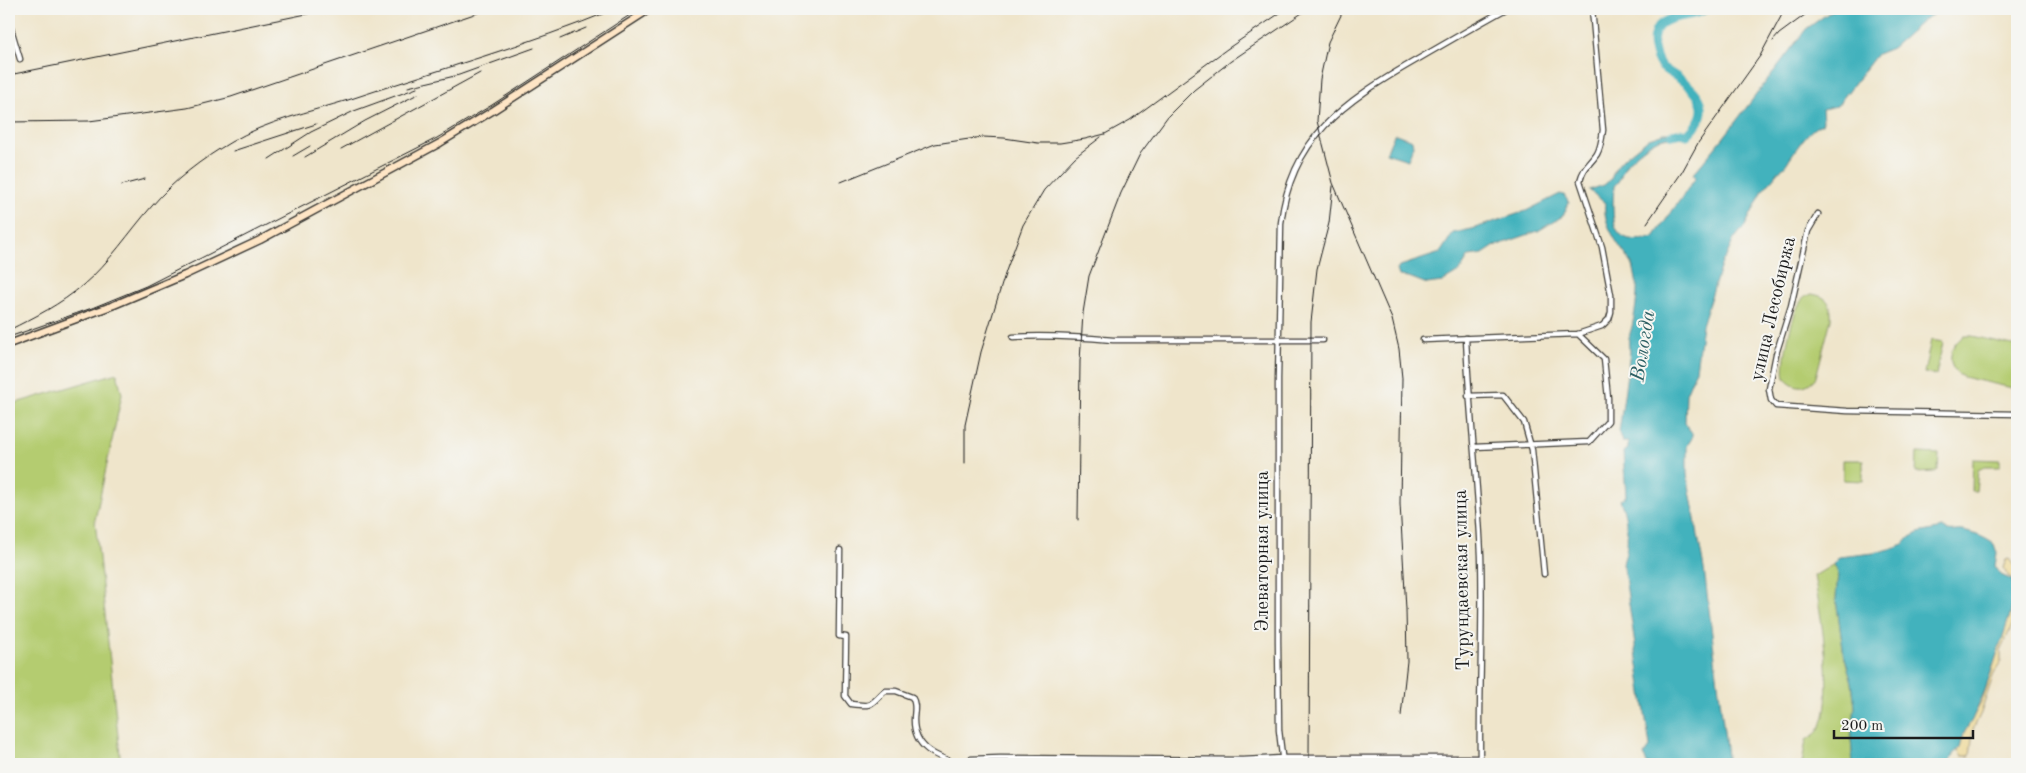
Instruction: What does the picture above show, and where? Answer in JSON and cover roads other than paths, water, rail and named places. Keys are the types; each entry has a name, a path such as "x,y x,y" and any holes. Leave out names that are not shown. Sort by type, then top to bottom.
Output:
{"street":[{"path":"9,344 123,301 192,272 260,240 440,143 503,105 650,9"},
{"name":"Элеваторная улица","path":"1282,764 1278,641 1281,223 1283,206 1295,170 1304,152 1319,130 1355,98 1384,79 1506,9"},
{"path":"1423,340 1578,334 1602,326 1609,319 1611,295 1602,247 1580,181 1583,170 1597,154 1602,143 1603,130 1592,9"},
{"path":"9,22 20,60"},
{"name":"улица Лесобиржа","path":"1818,214 1808,231 1791,306 1776,354 1769,390 1771,400 1776,406 1841,410 2017,414"},
{"path":"1474,447 1590,442 1608,421 1604,359 1578,334"},
{"path":"1013,337 1054,336 1113,340 1198,341 1280,338 1323,340"},
{"name":"Турундаевская улица","path":"1466,338 1468,396 1474,447 1481,555 1480,764"},
{"path":"1468,396 1503,395 1524,422 1531,445 1544,574"},
{"path":"840,550 839,636 846,637 845,696 851,704 866,706 875,703 885,691 896,691 912,697 915,704 916,734 919,742 925,748 960,764 968,760 980,758 1243,760 1281,758 1480,758"}],"water":[{"name":"Вологда","path":"1834,9 1954,9 1939,11 1925,19 1892,48 1877,54 1837,106 1822,109 1822,124 1805,137 1785,165 1763,190 1745,226 1734,239 1722,262 1702,325 1696,370 1686,394 1685,423 1692,433 1692,438 1687,446 1687,474 1704,569 1728,764 1647,764 1644,755 1650,747 1623,563 1627,548 1627,532 1625,515 1620,500 1626,496 1623,452 1628,449 1628,442 1622,442 1619,433 1637,284 1632,264 1609,227 1606,219 1605,203 1589,190 1604,185 1611,179 1616,167 1624,158 1649,138 1664,133 1682,133 1659,139 1643,149 1628,162 1614,186 1614,220 1616,228 1621,235 1628,239 1639,240 1654,237 1696,177 1693,174 1724,137 1806,29"},
{"path":"1396,134 1412,140 1413,146 1408,160 1386,153"},
{"path":"1560,194 1564,195 1569,203 1563,216 1538,231 1495,246 1483,254 1469,256 1459,272 1442,282 1427,284 1409,277 1399,276 1397,270 1400,266 1440,253 1453,233 1472,229 1526,211"},
{"path":"1942,528 1950,531 1975,534 1994,544 1997,553 1995,566 2001,575 2012,580 2014,597 2009,618 1985,690 1964,733 1960,748 1953,754 1948,764 1853,764 1851,739 1855,707 1852,682 1844,655 1836,599 1838,573 1834,564 1839,557 1890,549 1904,544 1910,537 1918,533"}],"waterway":[{"path":"1672,135 1682,133 1687,135 1700,120 1702,106 1695,92 1661,66 1655,52 1654,36 1657,28 1664,22 1706,9"}],"railway":[{"path":"9,75 331,9"},
{"path":"9,122 89,121 187,108 231,97 489,9"},
{"path":"9,330 75,292 102,267 170,187 189,171 231,142 259,128 516,46 615,9"},
{"path":"9,337 92,308 146,286 437,138 492,105 639,9"},
{"path":"841,182 935,144 983,137 1038,143 1060,143 1105,134 1130,120 1227,49 1286,9"},
{"path":"1078,520 1080,361 1083,313 1089,276 1121,193 1140,154 1168,116 1194,90 1231,61 1308,9"},
{"path":"1344,9 1328,42 1320,79 1317,121 1333,183 1392,319 1399,349 1402,378 1400,504 1407,661 1401,716"},
{"path":"1647,223 1682,172 1698,143 1760,56 1785,9"},
{"path":"1773,41 1779,34 1813,9"},
{"path":"560,39 586,28"},
{"path":"408,87 459,75 534,48"},
{"path":"341,149 480,73"},
{"path":"269,159 311,132 354,111 417,88"},
{"path":"305,157 365,121 418,94"},
{"path":"233,151 316,124"},
{"path":"965,463 965,425 981,352 1006,271 1023,225 1044,190 1075,157 1101,137"},
{"path":"293,156 310,146"},
{"path":"122,185 145,179"},
{"path":"1309,764 1311,322 1317,269 1329,223 1333,186"}]}
